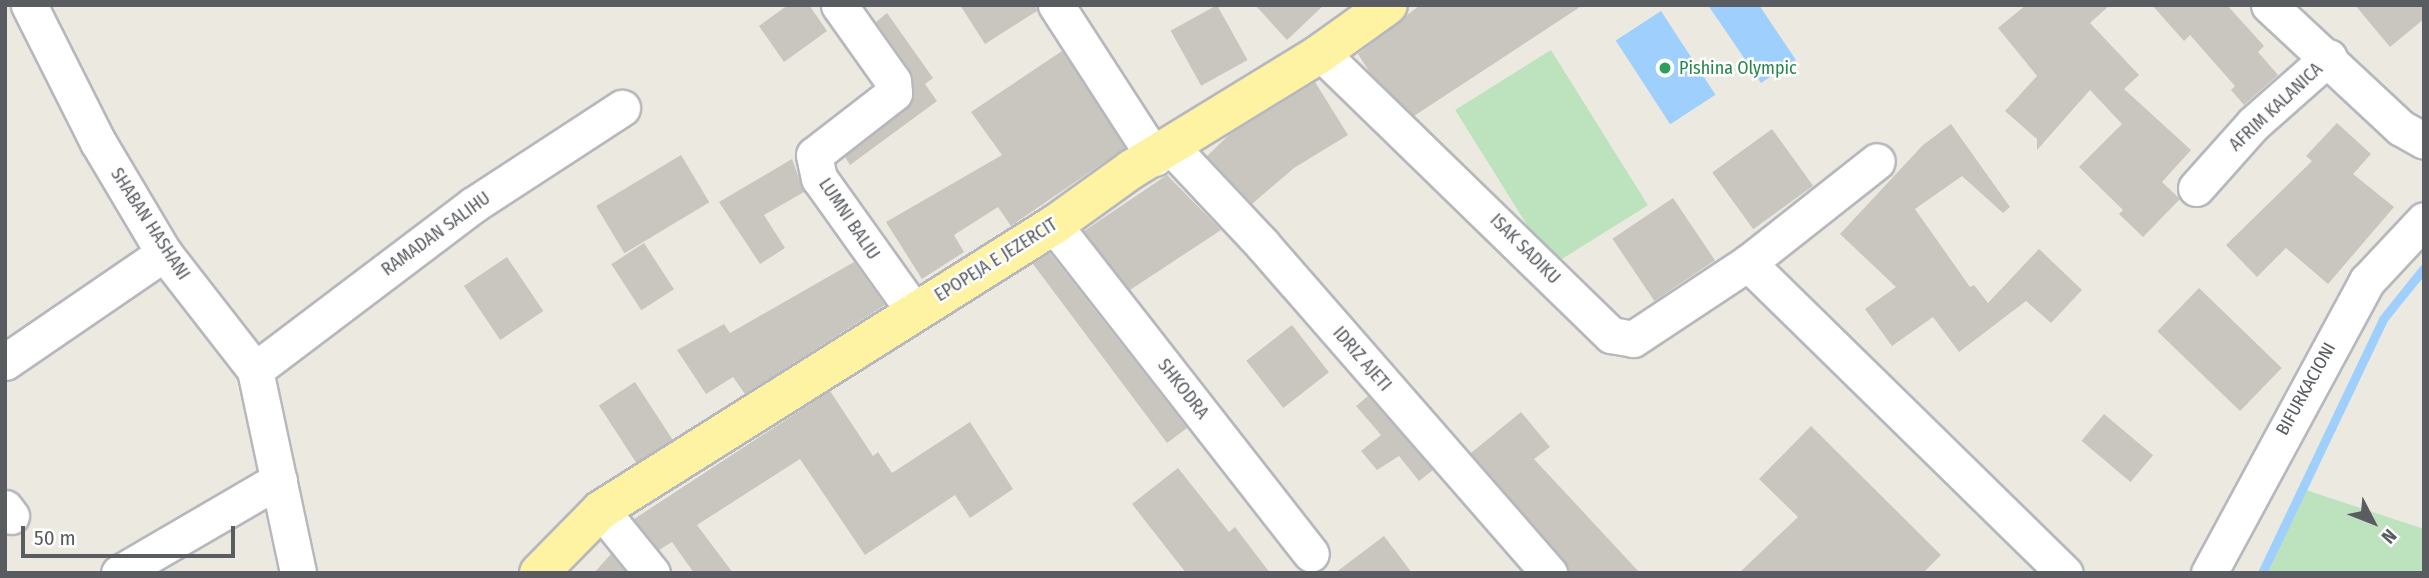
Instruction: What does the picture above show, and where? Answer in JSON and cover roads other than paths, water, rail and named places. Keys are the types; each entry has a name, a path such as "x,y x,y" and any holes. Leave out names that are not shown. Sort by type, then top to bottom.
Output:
{"main road":[{"name":"EPOPEJA E JEZERCIT","path":"539,573 601,510 1054,225 1321,53 1378,8"}],"street":[{"name":"SHABAN HASHANI","path":"29,5 98,142 164,253 255,370 279,480 293,570"},
{"name":"LUMNI BALIU","path":"839,5 893,81 894,93 814,155 819,178 914,311"},
{"name":"IDRIZ AJETI","path":"1056,5 1163,153 1262,244 1549,573"},
{"name":"AFRIM KALANICA","path":"2269,5 2329,57 2401,128 2424,141"},
{"name":"ISAK SADIKU","path":"1321,53 1611,335 1633,338 1748,263 1877,161"},
{"name":"AFRIM KALANICA","path":"2196,188 2253,124 2329,57"},
{"name":"RAMADAN SALIHU","path":"255,370 472,205 622,108"},
{"name":"BIFURKACIONI","path":"2209,573 2367,281 2424,220"},
{"name":"SHKODRA","path":"1054,225 1311,554"},
{"path":"5,362 164,253"},
{"path":"1748,263 2066,573"},
{"path":"119,573 279,480"},
{"path":"601,510 652,573"}],"water":[{"path":"1708,5 1759,5 1796,60 1761,83"},
{"name":"Pishina Olympic","path":"1661,11 1715,95 1670,124 1616,40"}],"waterway":[{"path":"2262,573 2383,319 2424,268"}],"place":[{"name":"Pishina Olympic","path":"1665,68"}]}
